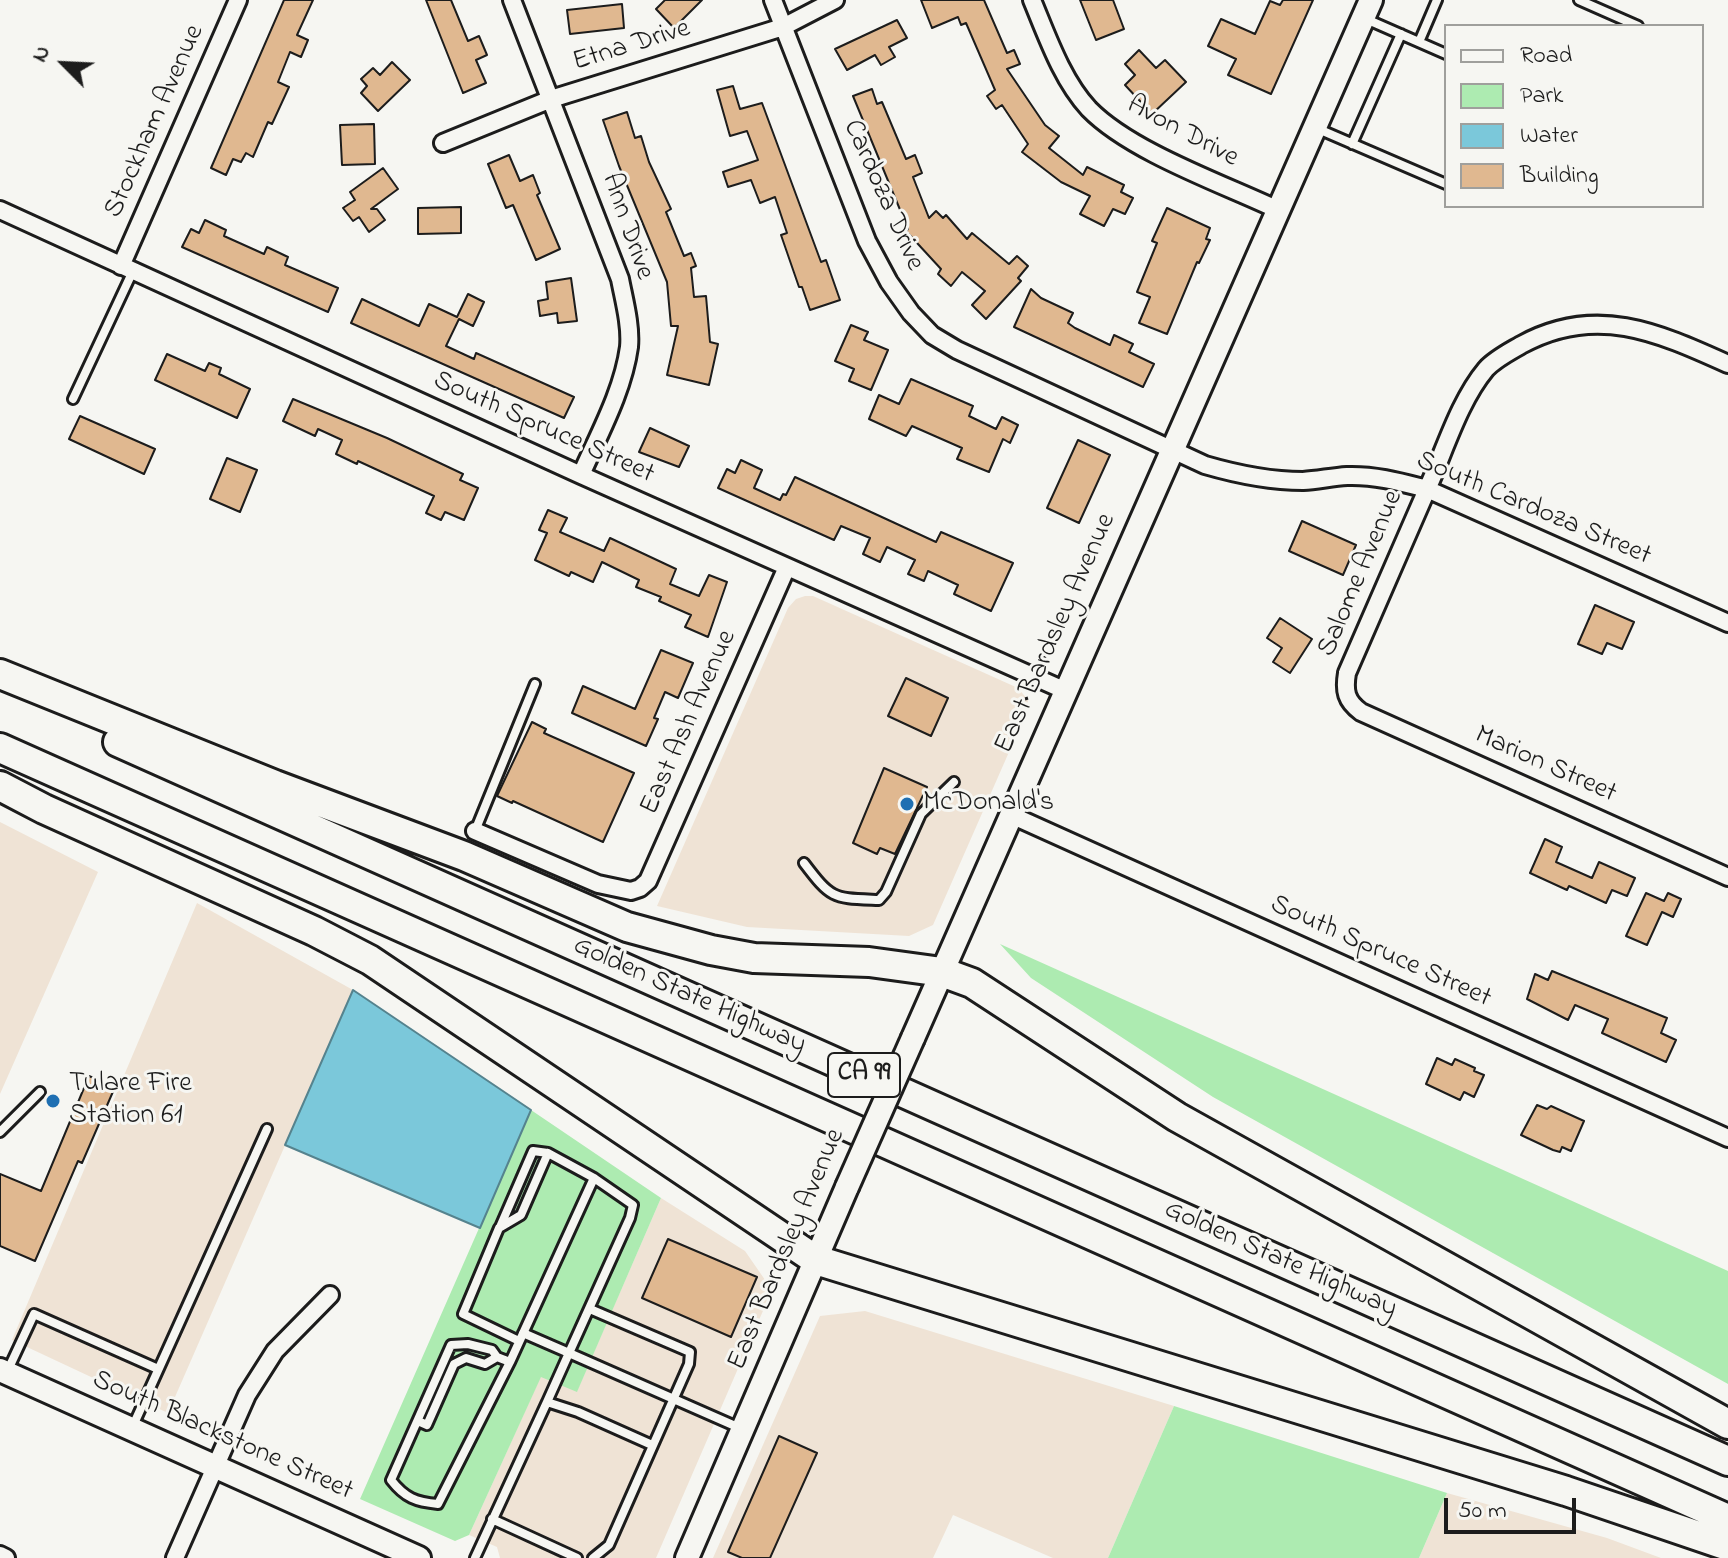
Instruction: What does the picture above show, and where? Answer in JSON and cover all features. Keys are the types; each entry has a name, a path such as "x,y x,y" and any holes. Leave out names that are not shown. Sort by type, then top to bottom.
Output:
{"highway":[{"path":"0,674 275,785 464,856 627,927 711,950 754,958 869,962 942,972 976,985 1177,1117 1728,1424"},
{"name":"Golden State Highway","path":"0,689 1728,1461"},
{"name":"Golden State Highway","path":"0,748 1728,1519"},
{"path":"0,786 360,954 423,993 816,1260 1538,1482 1728,1546"}],"main road":[{"name":"East Bardsley Avenue","path":"687,1558 847,1187 1367,9"},
{"name":"South Blackstone Street","path":"3,1372 419,1558"}],"street":[{"name":"Stockham Avenue","path":"127,268 238,0"},
{"name":"Ann Drive","path":"512,0 620,279 627,313 629,344 623,375 581,475"},
{"name":"Cardoza Drive","path":"773,0 867,241 889,282 911,313 932,335 957,350 1171,449"},
{"name":"Etna Drive","path":"443,143 551,99 783,27 835,0"},
{"name":"Avon Drive","path":"1032,0 1069,80 1088,108 1119,134 1153,153 1278,210"},
{"name":"South Spruce Street","path":"0,210 581,475 1066,691"},
{"name":"Salome Avenue","path":"1346,695 1347,673 1427,489 1471,393 1486,368 1506,353 1551,331 1597,323 1641,330 1677,341 1728,364"},
{"name":"South Cardoza Street","path":"1171,449 1205,465 1236,474 1302,481 1348,476 1390,479 1427,489 1728,623"},
{"name":"East Ash Avenue","path":"475,831 598,884 631,891 640,888 648,881 787,567"},
{"name":"Marion Street","path":"1346,695 1361,712 1728,877"},
{"name":"South Spruce Street","path":"1011,815 1728,1138"},
{"path":"175,1558 247,1395 275,1351 330,1295"},
{"path":"0,1555 6,1558"}],"lane":[{"path":"1419,42 1437,0"},
{"path":"1579,0 1633,24"},
{"path":"1367,9 1401,34 1444,53"},
{"path":"1352,144 1401,34"},
{"path":"1315,128 1444,183"},
{"name":"Stockham Avenue","path":"73,399 127,268"},
{"path":"475,831 535,684"},
{"path":"804,863 824,889 837,898 879,900 886,892 921,814 954,782"},
{"path":"0,1132 40,1092"},
{"path":"131,1429 267,1129"},
{"path":"475,1558 492,1519 569,1353 590,1309 633,1205 594,1178 548,1153 533,1151 463,1314 569,1353 743,1429"},
{"path":"499,1228 521,1215 548,1153"},
{"path":"510,1362 497,1357 492,1350 468,1344 451,1345 391,1480 402,1494 417,1502 438,1504 510,1362 594,1178"},
{"path":"590,1309 690,1352 689,1364 609,1545 593,1558"},
{"path":"3,1372 34,1314 158,1369"},
{"path":"418,1421 427,1425 454,1364 466,1358 485,1364 497,1357"},
{"path":"547,1402 578,1412 652,1445"},
{"path":"492,1519 577,1558"}],"shaded area":[{"path":"813,596 1018,688 1028,700 1027,711 933,925 909,936 747,927 657,906 788,608 796,599"},
{"path":"0,822 98,872 0,1094"},
{"path":"197,903 353,990 168,1413 12,1340"},
{"path":"661,1198 745,1251 772,1290 656,1558 500,1558 497,1547 469,1535 541,1376 577,1391"},
{"path":"865,1311 1174,1406 1108,1558 1053,1558 953,1515 933,1558 713,1558 820,1316"},
{"path":"1447,1493 1607,1538 1661,1558 1419,1558"}],"green space":[{"path":"1000,944 1728,1271 1728,1384 1213,1097 1031,978"},
{"path":"531,1110 661,1198 577,1392 541,1377 469,1535 455,1541 360,1499"},
{"path":"1174,1406 1447,1493 1419,1558 1108,1558"}],"water":[{"path":"353,990 531,1110 480,1228 285,1145"}],"building":[{"path":"284,0 313,0 297,35 308,40 301,57 290,52 278,82 289,87 272,124 268,122 253,157 246,153 241,162 233,159 226,175 211,168"},
{"path":"426,0 451,0 468,41 479,36 487,55 476,60 486,83 463,93"},
{"path":"665,0 702,0 674,28 656,9"},
{"path":"921,0 984,0 1007,53 1014,50 1020,64 1007,69 1045,125 1059,136 1049,148 1083,175 1087,167 1124,185 1121,192 1133,198 1125,214 1113,209 1104,226 1080,214 1090,196 1061,182 1022,152 1028,144 1002,105 996,109 987,96 995,90 966,23 961,25 958,17 932,28"},
{"path":"1080,0 1113,0 1124,29 1096,40"},
{"path":"1283,0 1313,0 1271,94 1228,75 1236,59 1208,46 1221,19 1255,34 1270,1 1280,5"},
{"path":"622,4 624,28 570,34 567,10"},
{"path":"897,20 907,38 889,47 895,57 881,65 875,55 847,70 835,49"},
{"path":"1139,50 1156,68 1165,60 1186,82 1152,114 1125,85 1135,75 1125,64"},
{"path":"392,62 410,80 378,111 361,93 367,86 361,79 373,68 380,75"},
{"path":"733,86 740,109 762,103 821,262 826,260 840,300 810,310 781,235 787,233 775,197 760,203 751,180 728,187 723,172 758,160 747,131 730,136 717,90"},
{"path":"872,89 877,104 882,102 906,159 915,155 922,173 913,177 929,218 936,211 943,218 946,215 967,239 972,233 1009,264 1017,256 1028,266 1018,278 1021,281 986,319 972,305 985,291 962,272 951,286 938,274 941,269 906,231 908,229 853,96"},
{"path":"627,112 635,138 641,136 649,162 671,209 666,212 684,256 691,253 696,266 691,268 694,297 706,296 710,342 718,344 709,385 667,375 678,326 671,326 667,282 603,120"},
{"path":"374,124 375,164 342,165 340,125"},
{"path":"509,155 520,181 533,175 540,193 537,195 560,249 536,260 513,205 506,208 488,164"},
{"path":"383,168 398,189 371,209 377,209 385,220 369,232 359,217 353,221 343,208 355,200 350,192"},
{"path":"461,207 461,233 418,234 418,208"},
{"path":"1167,208 1210,228 1206,239 1210,240 1197,262 1167,334 1139,323 1150,297 1137,292 1157,243 1152,241"},
{"path":"205,220 226,230 224,236 264,254 267,247 288,257 285,265 338,288 328,312 182,247 191,229 199,233"},
{"path":"571,278 577,321 558,323 557,313 540,316 538,301 548,299 546,282"},
{"path":"1031,289 1041,298 1073,313 1068,323 1075,328 1110,345 1114,335 1133,344 1129,352 1154,364 1143,387 1014,327"},
{"path":"468,294 484,302 473,326 459,319 446,346 474,359 476,353 574,397 564,418 351,323 362,299 419,326 429,304 457,317"},
{"path":"851,325 868,332 864,340 888,350 871,390 849,381 854,369 835,361"},
{"path":"167,354 205,371 209,363 221,368 219,374 250,389 237,418 155,380"},
{"path":"911,379 973,406 969,416 996,429 1002,417 1018,425 1010,443 1003,439 989,472 957,459 962,448 912,426 906,436 869,419 879,395 899,404"},
{"path":"293,399 463,474 460,480 478,488 464,520 445,512 441,520 426,513 434,496 336,454 342,440 318,429 315,436 283,421"},
{"path":"80,416 155,449 144,474 69,439"},
{"path":"650,428 689,446 679,467 639,452"},
{"path":"1078,440 1110,455 1079,523 1047,508"},
{"path":"227,458 257,470 240,512 210,499"},
{"path":"741,460 762,470 754,488 780,500 795,477 936,542 941,532 1013,563 991,611 954,594 958,585 928,571 924,581 908,574 915,560 887,547 880,562 863,554 870,538 841,526 834,540 718,488 727,469 735,473"},
{"path":"548,510 567,518 560,532 604,551 610,538 676,569 670,584 699,596 709,575 727,582 708,637 685,627 691,615 659,601 661,597 636,587 639,580 602,562 593,582 571,572 569,576 535,560 547,533 539,530"},
{"path":"1302,521 1356,545 1343,575 1289,551"},
{"path":"1595,605 1634,622 1622,649 1607,643 1602,654 1578,644"},
{"path":"1280,618 1312,639 1290,673 1273,662 1282,648 1267,638"},
{"path":"661,650 693,663 678,698 665,692 646,746 572,713 583,686 635,709"},
{"path":"906,678 948,698 931,736 888,716"},
{"path":"532,722 546,729 544,733 634,773 603,842 497,796"},
{"path":"884,768 927,787 895,854 880,848 877,854 853,843"},
{"path":"1545,839 1562,847 1556,862 1592,878 1599,862 1635,878 1627,896 1612,890 1606,903 1530,873"},
{"path":"1646,893 1664,901 1668,893 1681,899 1673,917 1662,912 1647,945 1626,936"},
{"path":"1552,971 1667,1018 1661,1033 1676,1040 1666,1062 1602,1033 1608,1019 1575,1005 1568,1020 1527,999 1535,974 1548,980"},
{"path":"1437,1058 1452,1065 1455,1059 1484,1075 1474,1097 1464,1092 1460,1100 1426,1084"},
{"path":"89,1076 115,1087 82,1163 78,1161 35,1261 0,1246 0,1174 41,1191"},
{"path":"1537,1105 1547,1109 1551,1106 1584,1121 1571,1151 1562,1147 1560,1152 1553,1150 1521,1135"},
{"path":"668,1239 757,1277 731,1337 642,1298"},
{"path":"779,1436 817,1453 770,1558 742,1558 728,1552"}],"place":[{"name":"McDonald's","path":"907,804"},
{"name":"Tulare Fire Station 61","path":"53,1101"}]}
